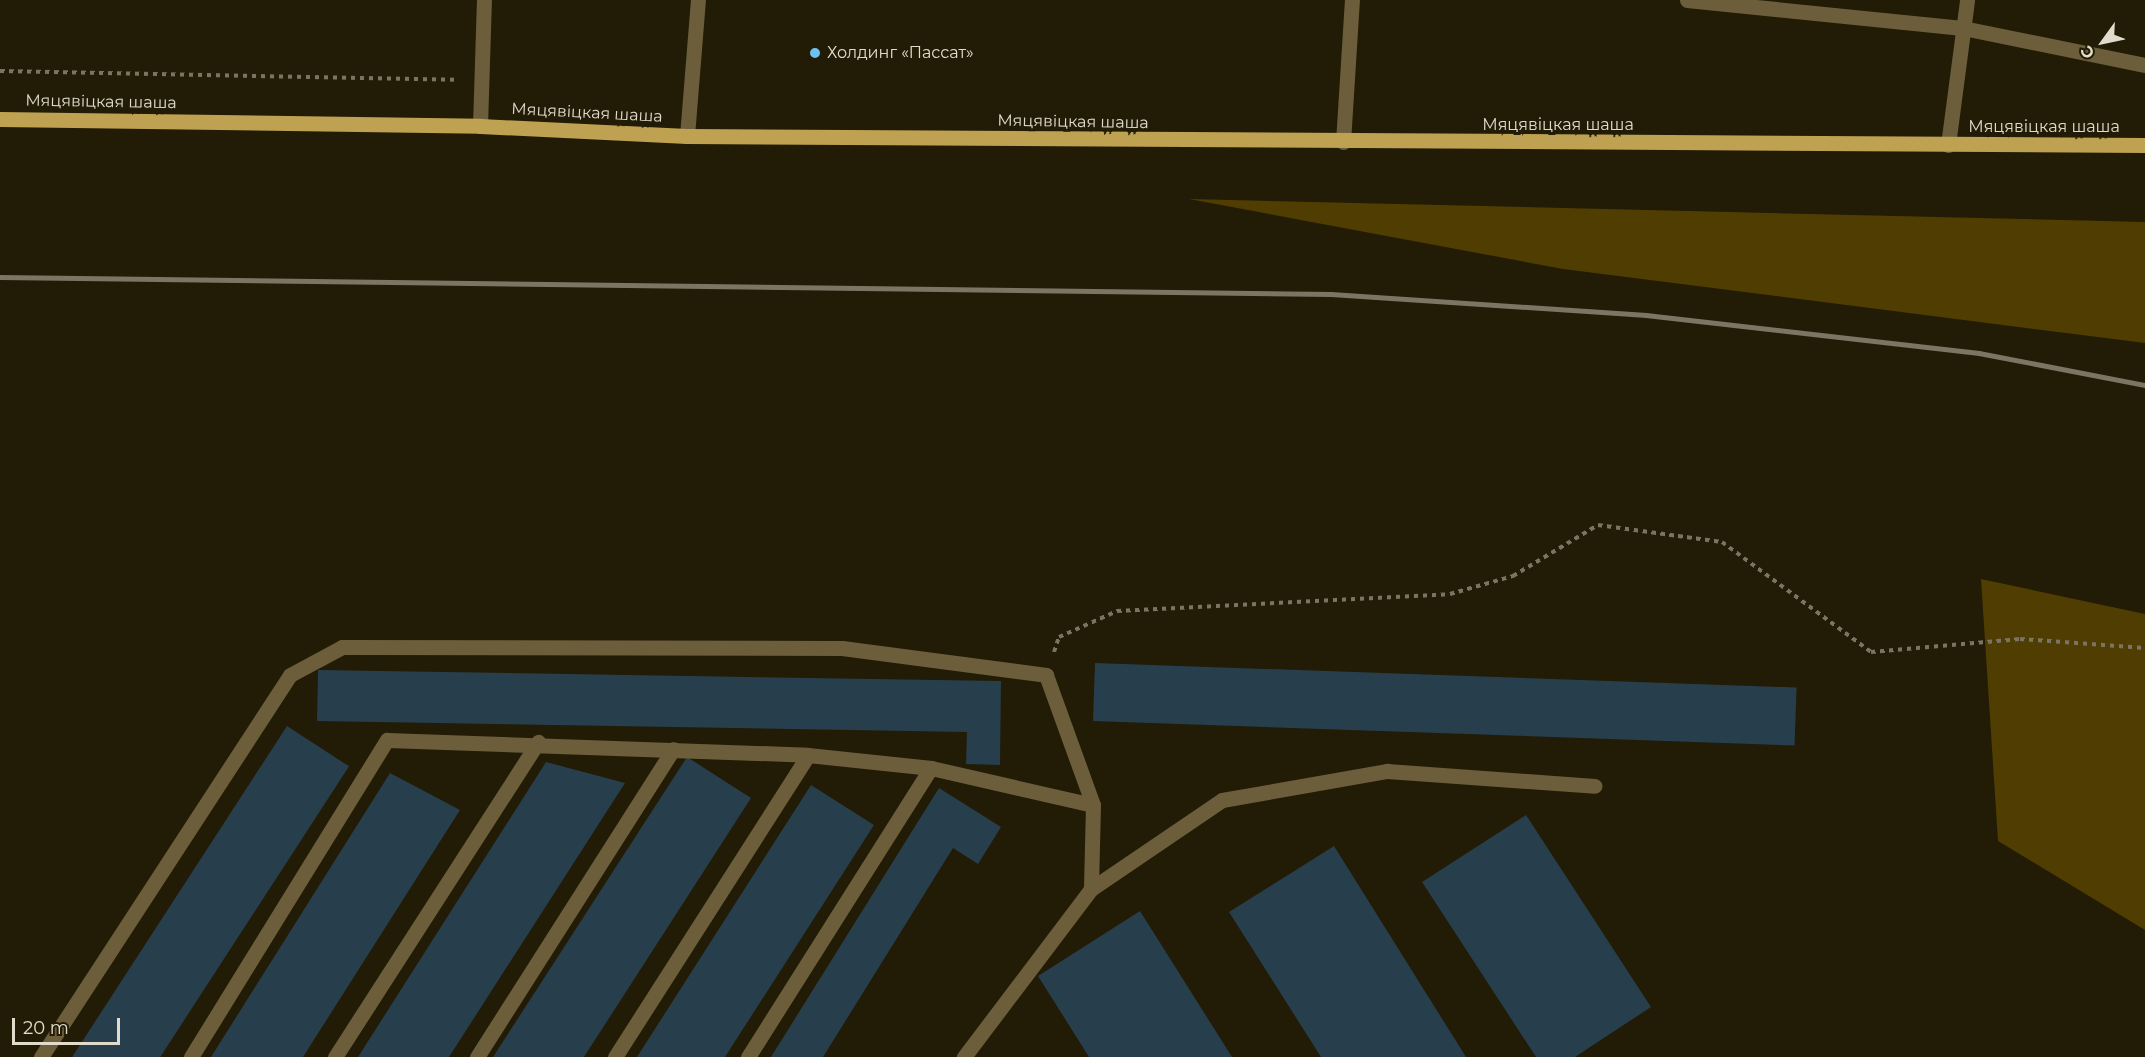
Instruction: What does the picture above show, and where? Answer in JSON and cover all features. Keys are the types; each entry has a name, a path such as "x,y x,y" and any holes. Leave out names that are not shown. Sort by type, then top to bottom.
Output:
{"main road":[{"name":"Мяцявіцкая шаша","path":"0,119 480,126 687,136 1343,142 2145,145"}],"lane":[{"path":"480,126 484,0"},
{"path":"687,136 698,0"},
{"path":"1343,142 1352,0"},
{"path":"1687,0 1963,28 2145,65"},
{"path":"1948,145 1967,0"},
{"path":"41,1057 290,675 342,646 842,648 1046,675 1092,805 1091,889"},
{"path":"191,1057 387,740 538,742 808,755 931,768 1092,805"},
{"path":"335,1057 538,742"},
{"path":"477,1057 673,749"},
{"path":"615,1057 808,755"},
{"path":"748,1057 931,768"},
{"path":"964,1057 1091,889 1222,800 1387,771 1594,786"}],"path":[{"path":"0,71 482,80"},
{"path":"1046,675 1059,637 1117,610 1450,594 1513,576 1598,525 1722,542 1871,652 2020,639 2145,648"}],"shaded area":[{"path":"1189,199 2145,222 2145,343 1563,269"},
{"path":"1981,579 2145,614 2145,930 1998,841"}],"building":[{"path":"1095,663 1797,687 1795,745 1093,721"},
{"path":"318,670 1001,681 1000,765 966,764 967,732 317,721"},
{"path":"287,726 349,766 160,1057 72,1056"},
{"path":"687,757 751,798 584,1057 493,1057"},
{"path":"546,762 625,783 449,1057 358,1057"},
{"path":"390,773 460,810 303,1057 211,1057"},
{"path":"811,785 874,825 725,1057 637,1057"},
{"path":"939,788 1001,827 978,864 953,848 823,1057 771,1057"},
{"path":"1526,815 1651,1007 1575,1057 1536,1057 1422,882"},
{"path":"1334,846 1466,1057 1321,1057 1229,912"},
{"path":"1140,911 1232,1057 1089,1057 1038,976"}],"railway":[{"path":"0,277 1331,294 1646,315 1979,353 2145,385"}],"place":[{"name":"Холдинг «Пассат»","path":"815,53"}]}
